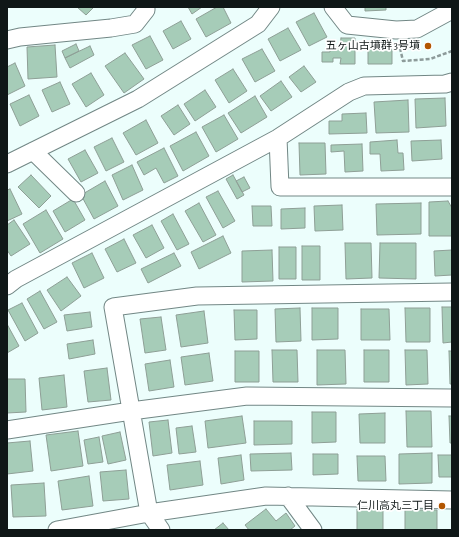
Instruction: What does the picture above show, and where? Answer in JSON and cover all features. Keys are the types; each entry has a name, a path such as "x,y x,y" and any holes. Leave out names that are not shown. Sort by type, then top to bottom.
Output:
{"street":[{"path":"7,40 20,37 111,28 135,24 146,10 146,7"},
{"path":"7,164 138,99 258,24 271,7"},
{"path":"333,7 347,25 396,30 416,29 452,10"},
{"path":"7,286 16,279 278,138 349,92 364,86 445,84 452,82"},
{"path":"278,138 280,187 452,187"},
{"path":"33,151 76,193"},
{"path":"161,530 149,513 113,308 197,296 452,292"},
{"path":"7,430 131,411 247,396 452,398"},
{"path":"58,530 149,513 266,496 452,500"},
{"path":"288,496 313,530"}],"path":[{"path":"403,61 430,59 452,50"}],"building":[{"path":"77,7 94,7 86,15"},
{"path":"188,7 202,7 192,14"},
{"path":"217,7 223,7 231,23 206,37 196,19"},
{"path":"365,7 386,7 386,10 365,11"},
{"path":"314,13 327,37 309,46 296,22"},
{"path":"181,21 191,39 173,49 163,31"},
{"path":"288,28 301,50 280,61 268,39"},
{"path":"150,36 163,60 146,69 132,45"},
{"path":"341,38 355,38 355,64 340,64 341,58 333,58 333,62 322,62 322,52 330,52 330,47 340,47"},
{"path":"76,44 79,51 65,58 62,51"},
{"path":"368,44 392,44 392,64 368,64"},
{"path":"55,45 57,77 28,79 27,47"},
{"path":"90,46 94,55 70,68 65,58"},
{"path":"262,49 275,71 255,82 242,59"},
{"path":"125,53 144,79 124,93 105,66"},
{"path":"15,63 25,86 7,95 7,67"},
{"path":"304,66 316,82 301,92 289,77"},
{"path":"233,69 247,91 229,103 215,80"},
{"path":"91,73 104,95 86,107 72,84"},
{"path":"281,81 292,97 271,111 260,96"},
{"path":"60,82 70,104 52,112 42,90"},
{"path":"205,90 216,107 195,121 184,104"},
{"path":"29,95 39,116 20,126 10,104"},
{"path":"255,96 267,117 241,133 228,113"},
{"path":"445,98 446,126 416,128 415,99"},
{"path":"408,100 409,132 376,133 374,102"},
{"path":"178,105 190,124 174,135 161,116"},
{"path":"366,113 367,133 329,134 329,121 342,121 342,114"},
{"path":"224,115 238,139 216,152 202,127"},
{"path":"146,120 158,143 136,155 123,133"},
{"path":"196,132 209,156 183,171 170,146"},
{"path":"112,138 124,162 106,171 94,147"},
{"path":"397,140 398,153 403,153 404,170 381,171 380,154 370,154 370,142"},
{"path":"441,140 442,159 412,161 411,141"},
{"path":"299,143 325,143 326,174 300,175"},
{"path":"362,144 363,171 345,172 344,151 331,152 331,145"},
{"path":"164,148 178,176 164,183 156,168 144,175 137,162"},
{"path":"85,150 98,173 81,182 68,159"},
{"path":"132,165 143,190 123,200 112,175"},
{"path":"31,175 51,196 39,208 18,187"},
{"path":"233,175 244,195 237,199 226,179"},
{"path":"244,177 250,188 242,192 236,181"},
{"path":"105,181 118,206 94,219 81,195"},
{"path":"10,189 22,214 7,221 7,190"},
{"path":"218,191 235,221 223,228 206,197"},
{"path":"73,199 85,220 65,232 53,211"},
{"path":"448,201 452,208 452,236 429,236 429,202"},
{"path":"199,203 216,235 203,242 185,211"},
{"path":"421,203 421,234 377,235 376,204"},
{"path":"342,205 343,230 315,231 314,206"},
{"path":"252,206 271,206 272,226 253,226"},
{"path":"305,208 305,228 281,229 281,209"},
{"path":"46,210 63,239 40,253 23,224"},
{"path":"173,214 189,244 177,250 161,221"},
{"path":"14,220 30,244 11,256 7,250 7,225"},
{"path":"152,225 164,248 146,258 133,235"},
{"path":"223,236 231,253 199,269 191,252"},
{"path":"124,239 136,263 117,272 105,249"},
{"path":"345,243 371,243 372,278 346,279"},
{"path":"380,243 416,243 416,279 379,278"},
{"path":"302,246 320,246 320,280 302,280"},
{"path":"279,247 296,247 296,279 279,279"},
{"path":"272,250 273,281 242,282 242,251"},
{"path":"452,250 452,275 435,276 434,251"},
{"path":"92,253 104,278 84,288 72,263"},
{"path":"174,253 181,266 148,283 141,269"},
{"path":"67,277 81,296 61,311 47,290"},
{"path":"40,291 57,322 44,329 27,299"},
{"path":"22,303 38,333 25,341 8,310"},
{"path":"442,307 452,307 452,342 443,343"},
{"path":"300,308 301,341 276,342 275,309"},
{"path":"312,308 338,308 338,339 312,340"},
{"path":"405,308 430,308 430,342 406,342"},
{"path":"361,309 389,309 390,340 361,340"},
{"path":"234,310 257,310 257,339 235,340"},
{"path":"204,311 208,343 181,347 176,315"},
{"path":"90,312 92,327 67,331 64,315"},
{"path":"161,317 166,350 145,353 140,319"},
{"path":"7,324 19,346 7,353"},
{"path":"93,340 95,354 69,359 67,344"},
{"path":"272,350 297,350 298,382 273,382"},
{"path":"317,350 345,350 346,384 317,385"},
{"path":"364,350 389,350 389,382 364,382"},
{"path":"405,350 427,350 428,384 406,385"},
{"path":"235,351 259,351 259,382 235,382"},
{"path":"449,351 452,351 452,384 450,384"},
{"path":"209,353 213,381 185,385 181,357"},
{"path":"170,360 174,387 149,391 145,364"},
{"path":"107,368 111,400 88,402 84,371"},
{"path":"64,375 67,407 42,410 39,378"},
{"path":"7,379 25,379 26,412 7,413"},
{"path":"406,411 431,411 432,447 407,447"},
{"path":"312,412 336,412 336,442 312,443"},
{"path":"385,413 385,443 360,443 359,414"},
{"path":"242,416 246,443 208,448 205,421"},
{"path":"449,416 452,416 452,443 450,443"},
{"path":"168,420 172,453 153,456 149,422"},
{"path":"254,421 292,421 292,444 254,445"},
{"path":"192,426 196,452 179,454 176,428"},
{"path":"78,431 83,466 51,471 46,435"},
{"path":"120,432 126,460 108,464 102,436"},
{"path":"99,437 103,462 88,464 84,440"},
{"path":"30,441 33,471 7,474 7,443"},
{"path":"291,453 292,470 251,471 250,454"},
{"path":"432,453 432,483 399,484 399,454"},
{"path":"313,454 338,454 338,474 313,475"},
{"path":"241,455 244,480 221,484 218,458"},
{"path":"438,455 452,455 452,477 439,477"},
{"path":"357,456 385,456 386,481 358,481"},
{"path":"200,461 203,485 170,490 167,465"},
{"path":"126,470 129,499 103,501 100,472"},
{"path":"89,476 93,506 62,510 58,481"},
{"path":"44,483 46,516 13,517 11,485"},
{"path":"383,508 383,530 357,530 357,509"},
{"path":"266,509 276,521 286,513 295,526 290,530 249,530 245,525"},
{"path":"405,510 437,510 437,530 405,530"},
{"path":"223,523 229,530 214,530"}],"place":[{"name":"五ヶ山古墳群 3号墳","path":"428,46"},
{"name":"仁川高丸三丁目","path":"442,506"}]}
